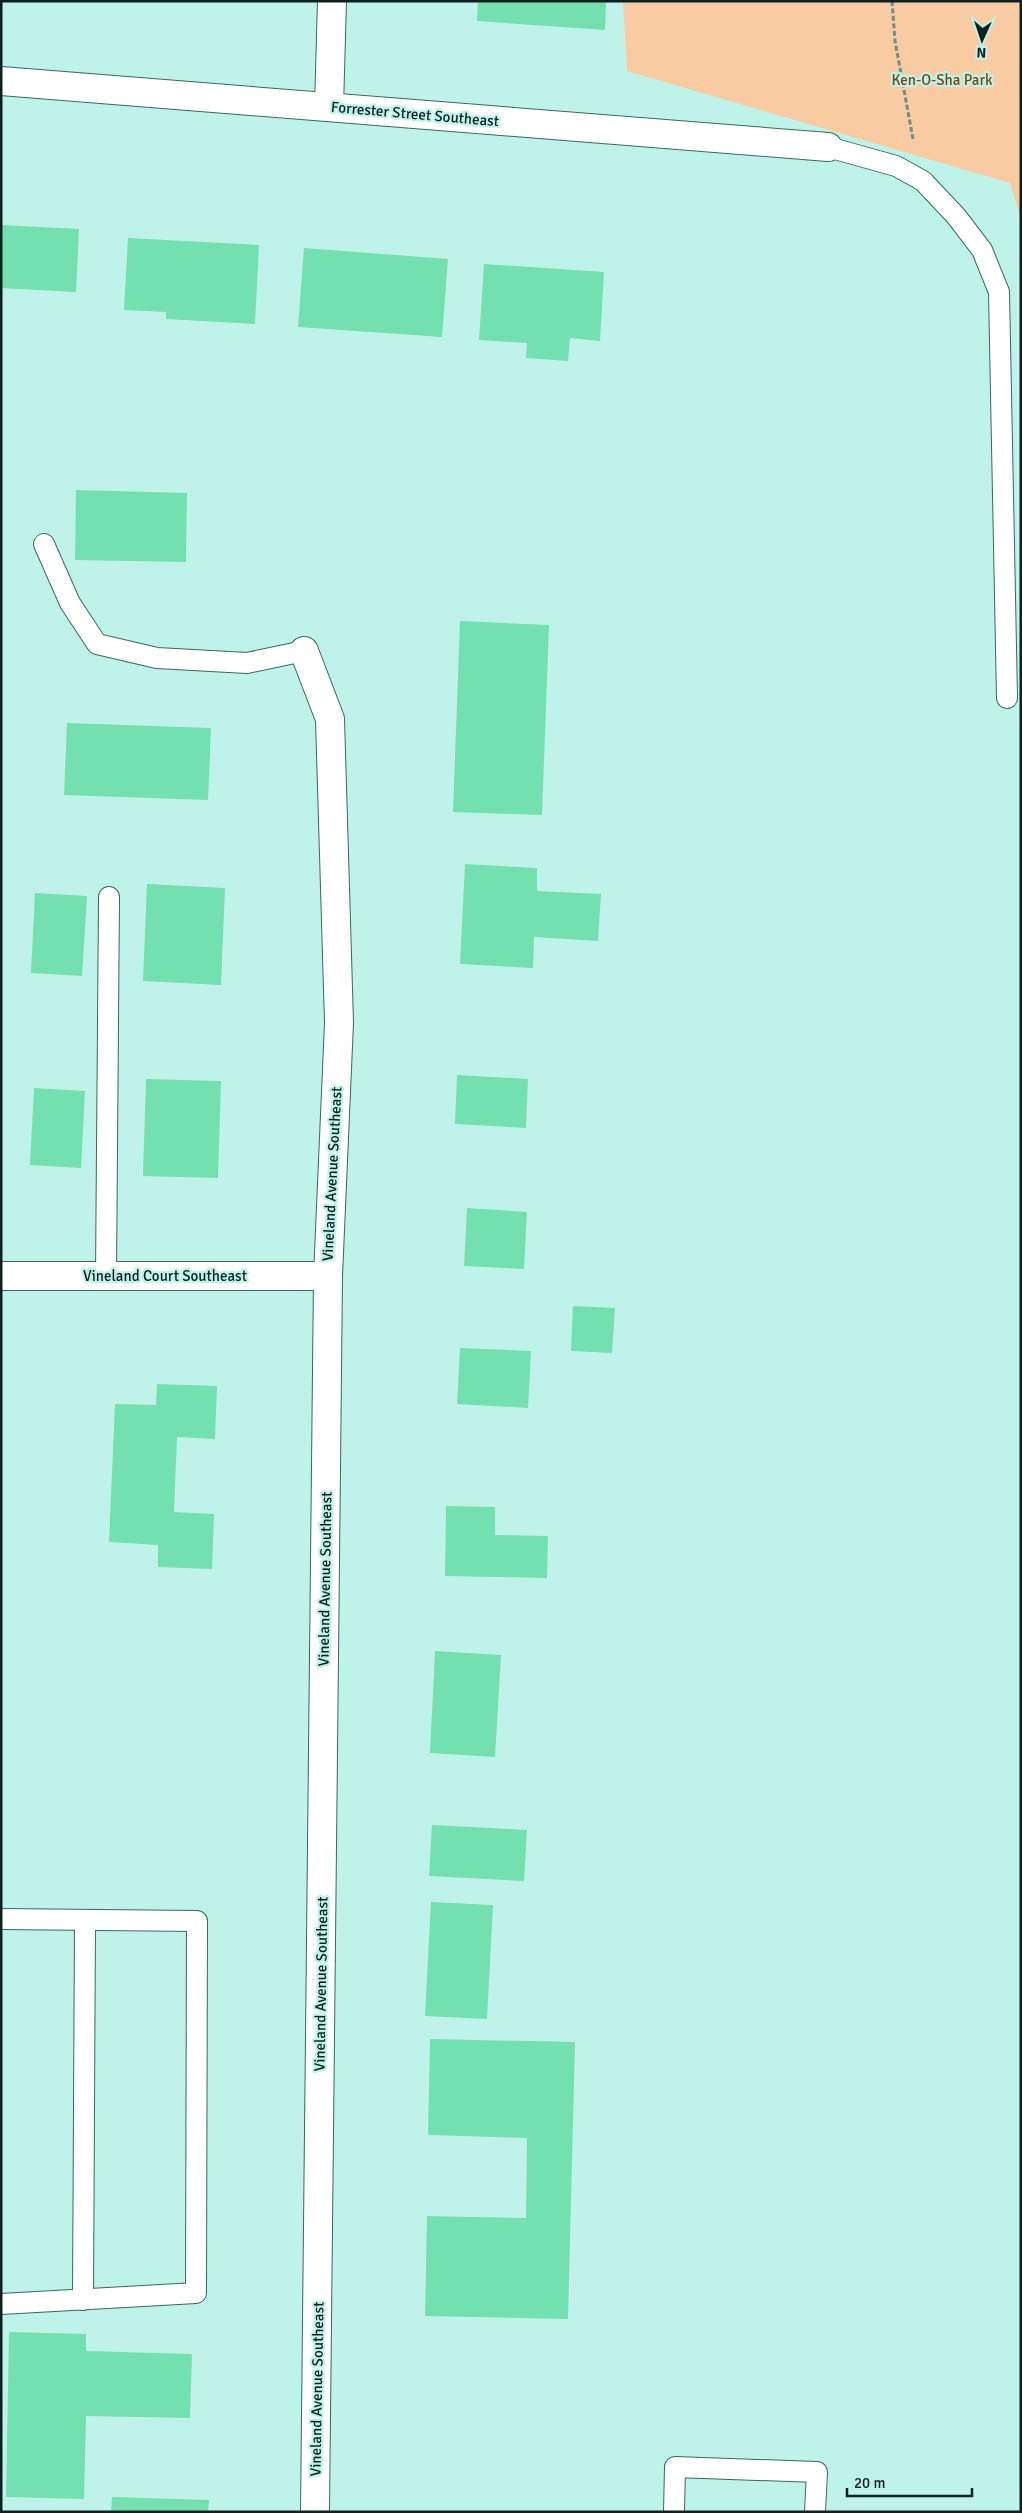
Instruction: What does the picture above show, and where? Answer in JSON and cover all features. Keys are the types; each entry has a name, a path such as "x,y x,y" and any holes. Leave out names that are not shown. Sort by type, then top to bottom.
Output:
{"street":[{"path":"329,107 332,1"},
{"name":"Forrester Street Southeast","path":"1,81 828,147"},
{"name":"Vineland Avenue Southeast","path":"304,651 330,718 340,1023 328,1276 315,2512"},
{"name":"Vineland Court Southeast","path":"1,1276 328,1276"}],"lane":[{"path":"828,147 896,166 923,181 956,216 982,250 999,292 1007,698"},
{"path":"44,544 70,603 97,644 157,658 247,663 304,651"},
{"path":"106,1276 109,897"},
{"path":"1,1919 197,1921 196,2293 1,2304"},
{"path":"83,2300 85,1920"},
{"path":"674,2512 675,2467 817,2472 815,2512"}],"path":[{"path":"892,1 895,41 923,181"}],"green space":[{"name":"Ken-O-Sha Park","path":"623,1 1021,1 1021,218 1010,183 627,71"}],"building":[{"path":"478,1 606,1 605,30 477,21"},
{"path":"1,225 79,229 76,292 1,288"},
{"path":"128,238 259,245 255,324 166,319 166,312 124,310"},
{"path":"304,248 448,259 442,337 298,327"},
{"path":"484,264 604,272 600,341 570,338 568,361 526,358 527,343 479,340"},
{"path":"76,490 187,493 186,562 75,560"},
{"path":"460,621 549,625 542,815 453,812"},
{"path":"67,723 211,728 208,800 64,795"},
{"path":"465,864 537,868 537,891 601,894 598,941 534,937 533,968 460,964"},
{"path":"147,884 225,888 221,985 143,981"},
{"path":"35,893 87,896 82,976 31,973"},
{"path":"457,1075 528,1079 526,1128 455,1124"},
{"path":"146,1079 221,1081 218,1178 143,1176"},
{"path":"34,1088 85,1091 81,1168 30,1165"},
{"path":"467,1208 527,1212 524,1269 464,1266"},
{"path":"573,1306 615,1308 612,1353 571,1351"},
{"path":"460,1348 531,1351 528,1408 457,1404"},
{"path":"157,1384 217,1386 215,1439 177,1437 174,1512 214,1514 212,1569 158,1567 158,1545 109,1542 115,1404 156,1405"},
{"path":"446,1506 495,1507 495,1535 548,1536 547,1578 445,1576"},
{"path":"435,1651 501,1655 495,1757 430,1753"},
{"path":"432,1825 527,1830 524,1881 429,1876"},
{"path":"431,1902 493,1905 487,2019 425,2016"},
{"path":"430,2039 575,2042 568,2319 425,2316 427,2216 526,2218 527,2138 428,2135"},
{"path":"9,2332 86,2334 86,2351 192,2354 190,2418 86,2416 84,2499 6,2497"},
{"path":"112,2497 209,2500 208,2512 111,2512"}]}
